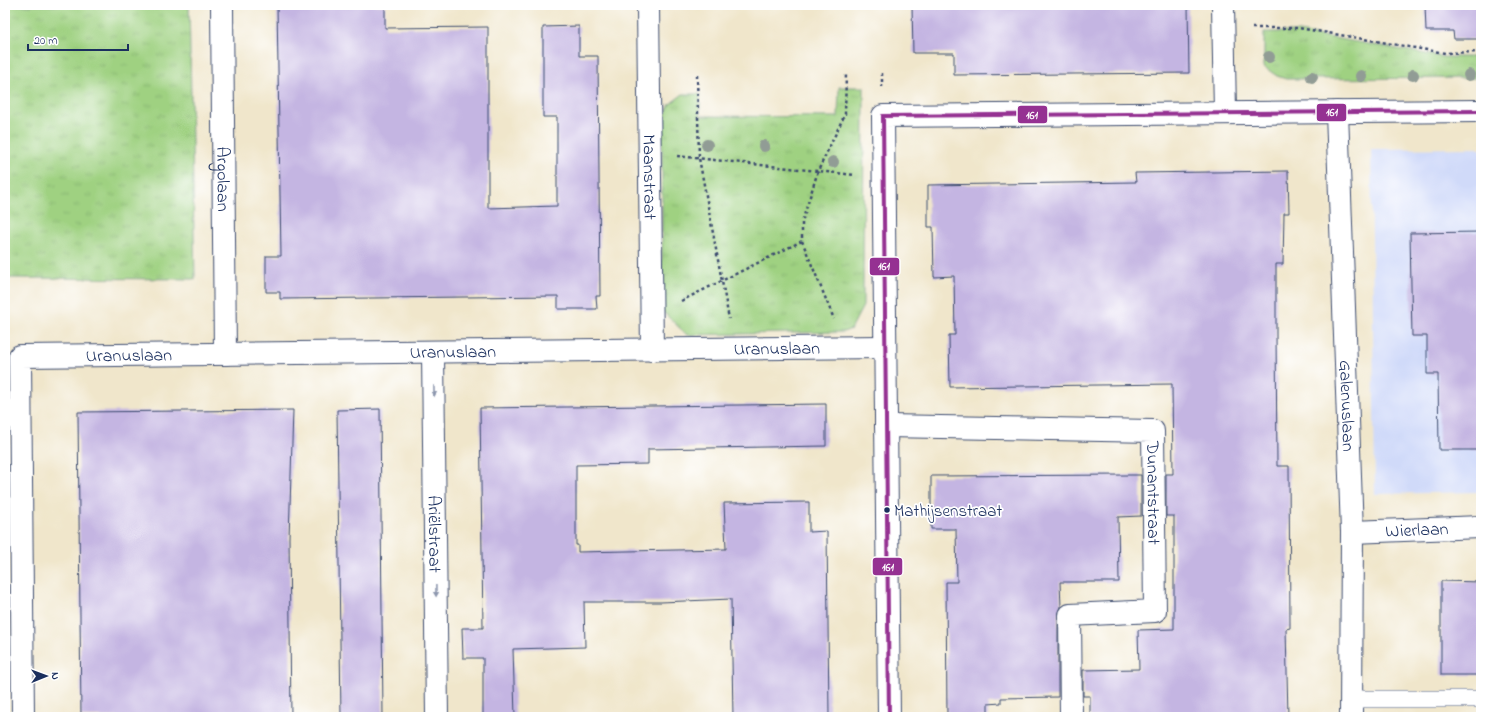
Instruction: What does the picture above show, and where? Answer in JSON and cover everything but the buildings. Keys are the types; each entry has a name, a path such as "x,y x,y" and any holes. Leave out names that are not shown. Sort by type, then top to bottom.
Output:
{"street":[{"name":"Argolaan","path":"222,5 225,354"},
{"name":"Maanstraat","path":"648,5 652,350"},
{"path":"1224,5 1225,113"},
{"path":"889,717 883,116 1481,111"},
{"name":"Galenuslaan","path":"1338,112 1352,532 1351,708"},
{"name":"Uranuslaan","path":"23,717 20,356 885,347"},
{"name":"Ariëlstraat","path":"433,352 437,717"},
{"name":"Dunantstraat","path":"886,426 1153,431 1155,611 1070,615 1071,717"},
{"name":"Wierlaan","path":"1352,532 1481,527"}],"lane":[{"name":"Galenuslaan","path":"1351,708 1481,699"}],"path":[{"path":"1224,27 1299,28 1445,53 1481,52"},
{"path":"840,348 840,332 802,241 802,222 818,171 845,114 846,74"},
{"path":"697,75 699,158 735,349"},
{"path":"650,152 884,178"},
{"path":"651,314 722,282 802,241"}],"shaded area":[{"path":"1481,148 1481,492 1375,494 1371,149"}],"green space":[{"path":"5,5 189,5 195,279 5,278"},
{"path":"1264,32 1299,32 1444,57 1481,57 1481,78 1286,79 1277,76 1264,67"},
{"path":"839,87 864,87 863,306 851,329 843,332 687,335 662,311 662,121 670,104 683,94 700,94 700,116 838,117"}],"transit line":[{"name":"161","path":"883,116 1481,111"},
{"name":"161","path":"883,116 889,717"}],"place":[{"name":"Mathijsenstraat","path":"887,510"}]}
